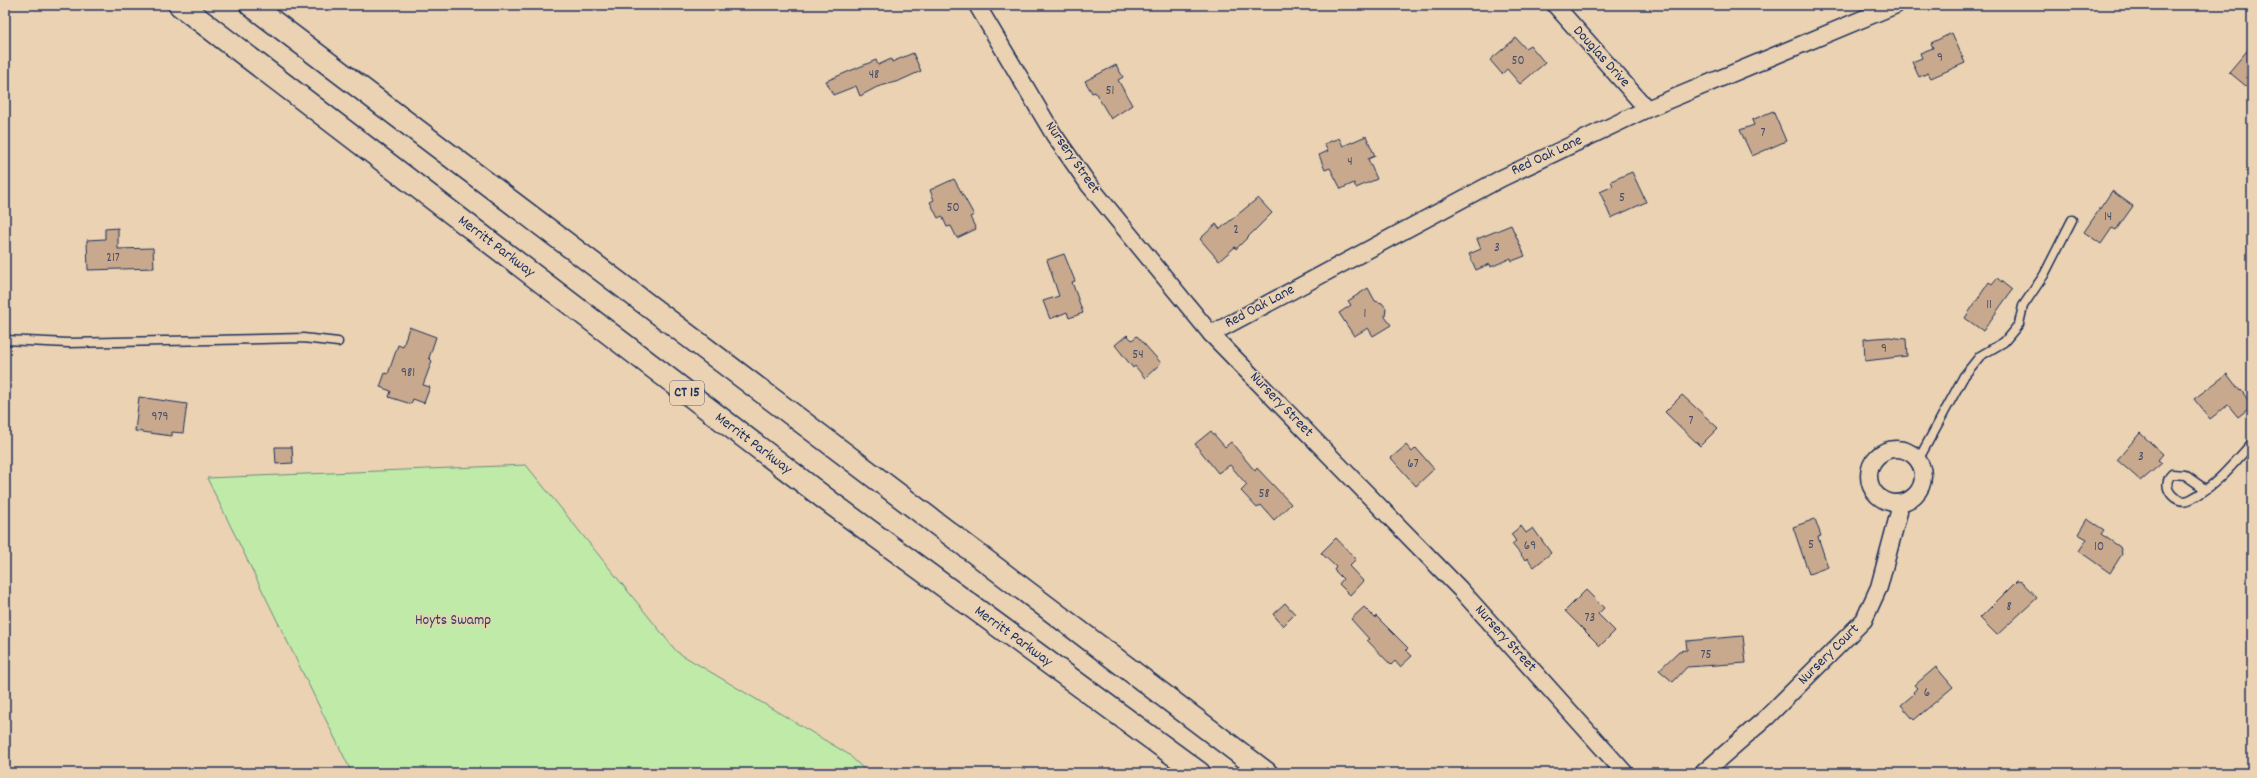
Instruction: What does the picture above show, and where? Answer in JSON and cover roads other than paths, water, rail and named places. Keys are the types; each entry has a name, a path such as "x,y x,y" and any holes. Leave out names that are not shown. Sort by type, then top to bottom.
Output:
{"highway":[{"name":"Merritt Parkway","path":"180,5 831,504 1199,773"},
{"path":"251,5 1266,773"}],"street":[{"name":"Nursery Street","path":"977,5 1054,135 1089,185 1211,334 1460,589 1625,773"},
{"name":"Douglas Drive","path":"1555,5 1647,109"},
{"name":"Red Oak Lane","path":"1211,334 1502,178 1647,109 1896,5"},
{"path":"1891,449 1902,449 1916,457 1923,470 1922,485 1914,497 1898,503 1886,501 1875,493 1869,479 1870,468 1878,455 1891,449"},
{"name":"Nursery Court","path":"1703,773 1767,717 1864,620 1879,586 1899,512 1898,503"}],"lane":[{"path":"1916,457 1922,453 1964,376 1980,356 2004,342 2019,324 2023,306 2044,275 2072,220"},
{"path":"5,340 68,343 303,338 338,342"},
{"path":"2205,489 2179,473 2172,474 2167,482 2171,494 2179,500 2184,501 2191,499 2205,489 2228,470 2252,443"}],"park label":[{"name":"Hoyts Swamp","path":"453,621"}]}
